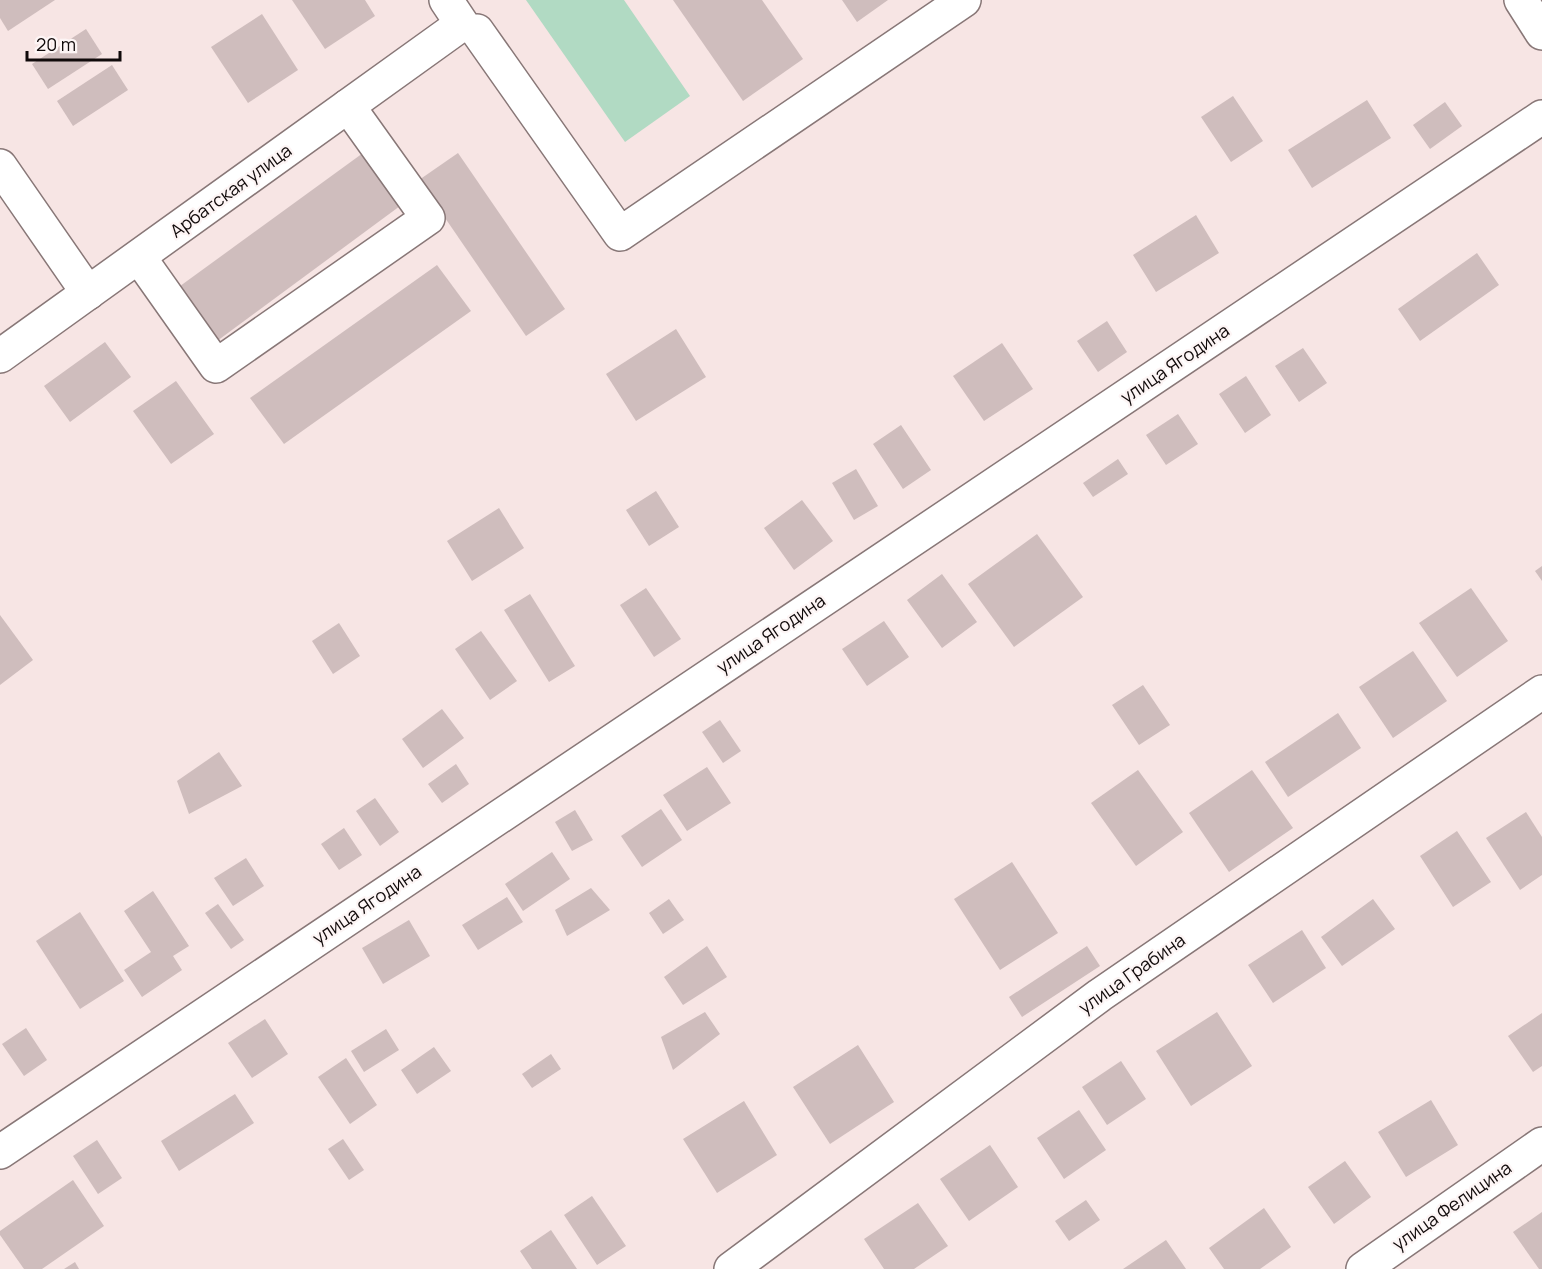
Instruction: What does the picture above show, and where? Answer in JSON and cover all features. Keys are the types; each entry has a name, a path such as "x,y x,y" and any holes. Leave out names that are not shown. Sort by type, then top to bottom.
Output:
{"street":[{"path":"462,18 620,234 964,0"},
{"path":"1521,0 1542,33"},
{"name":"Арбатская улица","path":"0,356 348,106 462,18"},
{"path":"139,257 216,366 428,218 348,106"},
{"name":"улица Ягодина","path":"0,1152 1542,117"},
{"path":"0,166 88,293"},
{"name":"улица Грабина","path":"731,1269 1100,995 1542,692"},
{"name":"улица Фелицина","path":"1363,1269 1542,1144"}],"green space":[{"path":"526,0 624,0 690,96 625,142"}],"building":[{"path":"0,0 55,0 8,31 0,18"},
{"path":"292,0 365,0 375,16 325,49"},
{"path":"673,0 762,0 803,59 743,101"},
{"path":"842,0 888,0 857,22"},
{"path":"262,14 298,70 248,103 211,47"},
{"path":"86,29 102,54 48,89 32,64"},
{"path":"112,65 128,90 73,126 57,101"},
{"path":"1233,96 1263,141 1231,162 1201,117"},
{"path":"1367,100 1391,138 1312,188 1288,150"},
{"path":"1445,102 1462,126 1430,149 1413,125"},
{"path":"363,153 400,206 213,344 176,289"},
{"path":"458,153 565,309 526,336 419,180"},
{"path":"1196,215 1219,253 1156,292 1133,255"},
{"path":"1477,253 1499,285 1420,341 1398,309"},
{"path":"437,265 471,311 284,444 250,398"},
{"path":"1107,321 1127,352 1098,372 1077,341"},
{"path":"676,329 706,377 636,421 606,374"},
{"path":"105,342 131,377 70,422 44,386"},
{"path":"1002,343 1033,389 984,421 953,376"},
{"path":"1303,348 1327,383 1299,402 1275,366"},
{"path":"1246,376 1271,415 1245,433 1219,394"},
{"path":"176,381 214,434 171,464 133,411"},
{"path":"1178,414 1198,444 1166,465 1146,435"},
{"path":"901,425 931,470 903,489 873,444"},
{"path":"1118,459 1128,474 1093,497 1083,483"},
{"path":"856,469 878,506 854,520 832,483"},
{"path":"656,491 679,527 649,546 626,510"},
{"path":"802,500 833,541 794,570 764,528"},
{"path":"499,508 524,548 472,581 447,541"},
{"path":"1037,534 1083,597 1014,647 968,584"},
{"path":"1542,566 1542,581 1535,571"},
{"path":"942,574 977,622 942,648 907,600"},
{"path":"646,588 681,639 654,657 620,605"},
{"path":"1471,588 1508,641 1457,677 1419,623"},
{"path":"530,594 575,666 549,682 504,610"},
{"path":"0,615 33,660 0,685"},
{"path":"884,621 909,657 867,686 842,649"},
{"path":"339,623 360,656 333,674 312,641"},
{"path":"481,631 517,681 490,700 455,649"},
{"path":"1413,651 1447,701 1393,738 1359,687"},
{"path":"1143,685 1170,725 1139,745 1112,705"},
{"path":"442,709 464,738 423,768 402,739"},
{"path":"1338,713 1361,748 1288,797 1265,762"},
{"path":"720,720 741,751 723,763 702,732"},
{"path":"219,752 242,786 189,814 177,781"},
{"path":"456,764 469,784 442,803 428,784"},
{"path":"707,767 731,803 687,831 663,795"},
{"path":"1138,770 1183,832 1136,866 1091,803"},
{"path":"1252,770 1293,828 1229,872 1189,813"},
{"path":"375,798 399,832 380,846 356,811"},
{"path":"661,809 682,840 642,867 621,836"},
{"path":"575,810 593,840 572,851 555,822"},
{"path":"1526,812 1542,837 1542,875 1520,890 1486,838"},
{"path":"344,828 362,855 339,870 321,844"},
{"path":"1457,831 1491,882 1453,907 1420,856"},
{"path":"552,852 570,879 523,911 505,884"},
{"path":"246,858 264,886 233,906 214,878"},
{"path":"1012,862 1058,933 1000,970 954,899"},
{"path":"591,888 610,910 567,936 555,910"},
{"path":"153,891 189,946 173,956 182,970 142,997 124,970 151,952 124,911"},
{"path":"507,897 523,922 478,950 462,925"},
{"path":"669,899 684,920 663,934 649,913"},
{"path":"1373,899 1395,929 1342,966 1321,937"},
{"path":"218,904 244,940 231,949 205,913"},
{"path":"80,912 124,981 80,1009 36,941"},
{"path":"409,920 430,956 383,984 362,948"},
{"path":"1302,930 1326,968 1273,1003 1248,965"},
{"path":"707,946 727,977 683,1005 664,977"},
{"path":"1087,946 1100,966 1022,1017 1009,997"},
{"path":"705,1012 720,1034 673,1070 661,1037"},
{"path":"1217,1012 1252,1066 1191,1106 1156,1051"},
{"path":"1542,1013 1542,1066 1533,1072 1508,1036"},
{"path":"265,1019 288,1054 252,1078 228,1043"},
{"path":"26,1028 47,1060 24,1076 2,1044"},
{"path":"386,1029 399,1050 364,1072 351,1051"},
{"path":"858,1045 894,1102 830,1144 793,1087"},
{"path":"434,1047 451,1071 417,1094 401,1070"},
{"path":"551,1054 561,1069 532,1088 522,1074"},
{"path":"346,1058 377,1105 350,1124 318,1077"},
{"path":"1121,1061 1146,1099 1107,1125 1082,1087"},
{"path":"235,1094 254,1123 179,1171 161,1141"},
{"path":"1431,1100 1458,1145 1406,1177 1378,1132"},
{"path":"744,1101 777,1155 717,1193 683,1139"},
{"path":"1079,1110 1106,1150 1064,1179 1037,1138"},
{"path":"343,1139 364,1170 349,1180 328,1149"},
{"path":"97,1140 122,1178 98,1194 73,1156"},
{"path":"990,1145 1018,1187 969,1221 940,1179"},
{"path":"1345,1161 1371,1197 1334,1224 1308,1187"},
{"path":"73,1180 104,1226 42,1269 24,1269 0,1235 0,1231"},
{"path":"592,1196 626,1246 597,1265 564,1215"},
{"path":"1086,1200 1100,1220 1069,1241 1055,1221"},
{"path":"918,1203 948,1246 914,1269 884,1269 864,1239"},
{"path":"1264,1208 1291,1247 1260,1269 1224,1269 1209,1248"},
{"path":"1542,1212 1542,1269 1539,1269 1513,1232"},
{"path":"551,1230 577,1269 532,1269 520,1251"},
{"path":"1166,1240 1186,1269 1123,1269"},
{"path":"75,1262 79,1269 64,1269"}]}
